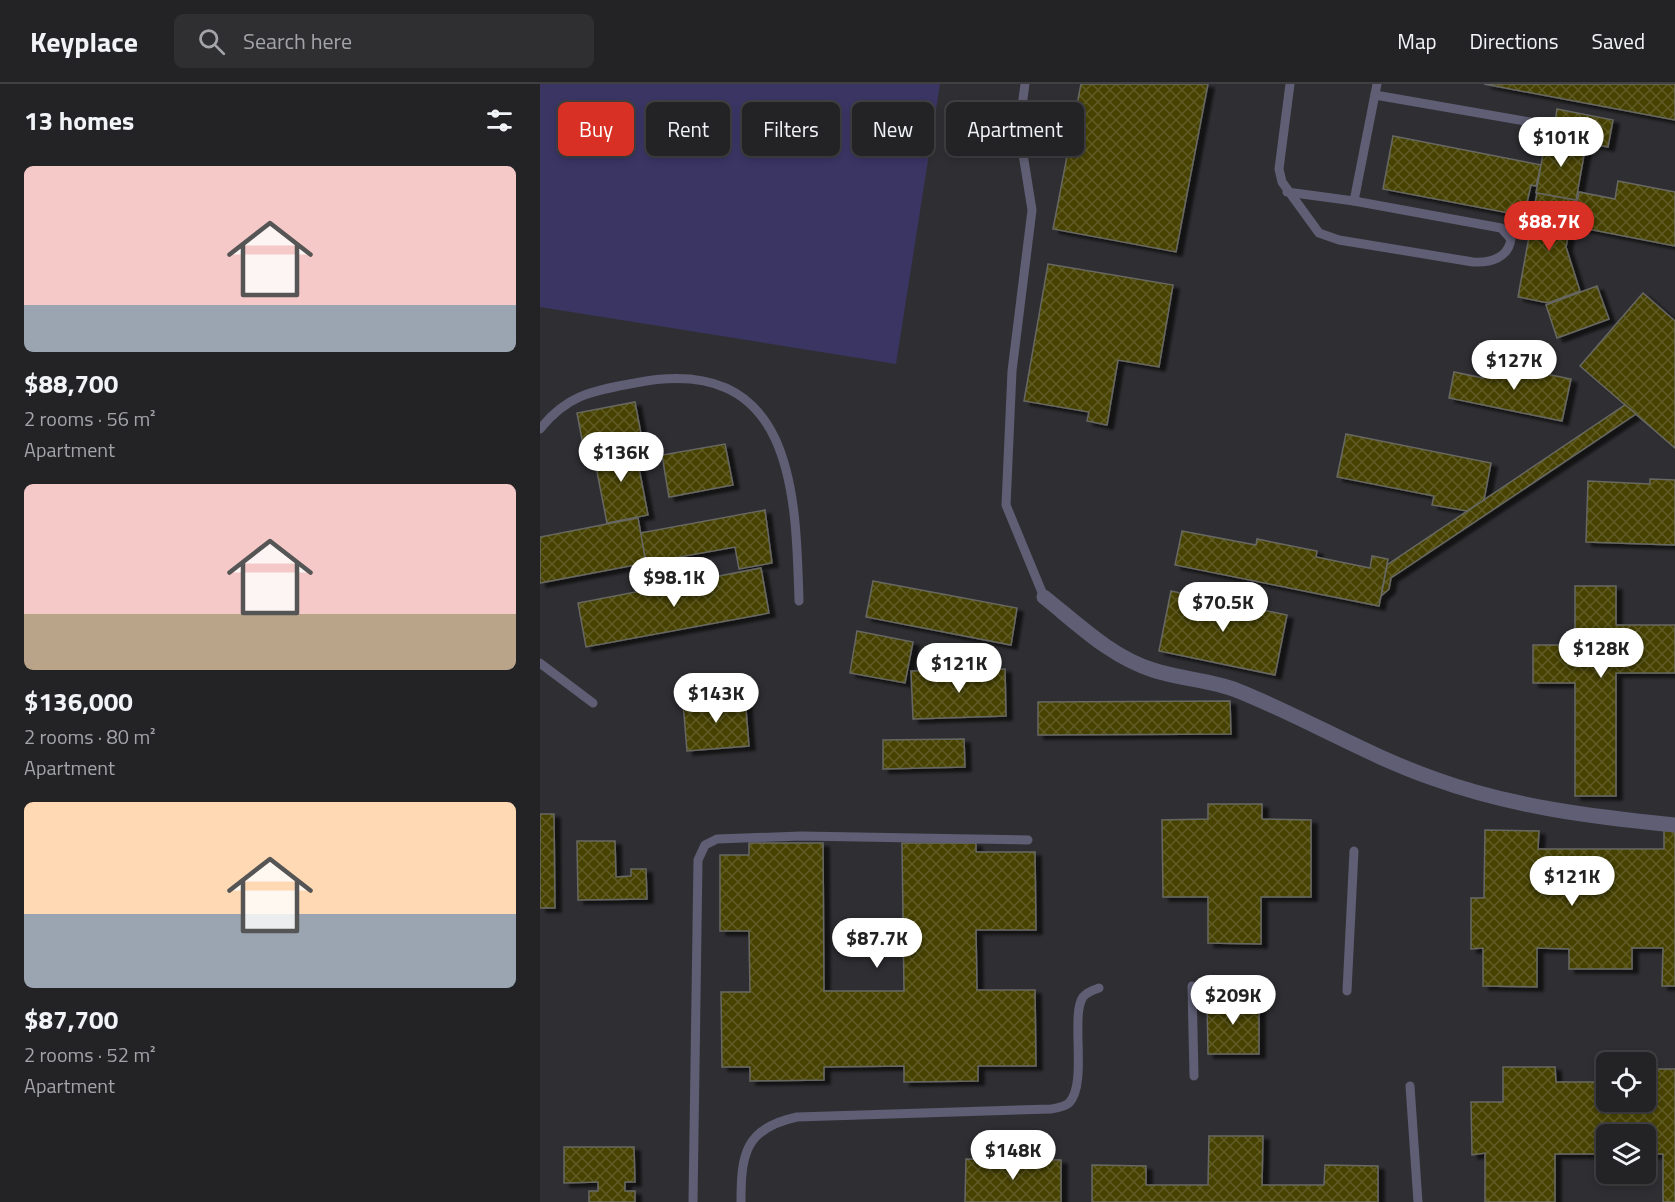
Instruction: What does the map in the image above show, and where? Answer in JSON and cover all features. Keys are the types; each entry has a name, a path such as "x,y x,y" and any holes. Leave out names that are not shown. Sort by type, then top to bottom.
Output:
{"street":[{"path":"1044,597 1121,657 1151,670 1234,689 1357,747 1436,780 1518,803 1613,819 1675,825"}],"lane":[{"path":"1025,84 1019,129 1032,210 1012,371 1006,505 1044,597"},
{"path":"1287,192 1354,201 1501,228 1511,239 1509,250 1491,260 1473,262 1326,237 1312,226 1287,192 1279,169 1290,84"},
{"path":"1354,201 1377,84"},
{"path":"1375,95 1530,122"},
{"path":"540,429 555,410 574,398 648,381 675,378 715,385 749,400 769,425 786,463 797,541 799,601"},
{"path":"540,663 593,703"},
{"path":"693,1202 698,860 705,845 717,839 801,836 1028,840"},
{"path":"1347,991 1354,851"},
{"path":"1192,986 1194,1076"},
{"path":"741,1202 743,1156 753,1138 764,1129 782,1120 844,1115 1051,1109 1064,1106 1070,1102 1077,1085 1080,1005 1089,992 1099,988"},
{"path":"1410,1086 1418,1202"}],"shaded area":[{"path":"540,84 940,84 934,122 934,102 852,102 852,156 929,156 896,364 540,307"}],"building":[{"path":"1081,84 1208,84 1176,252 1053,229 1067,156 1084,156 1084,102 1078,102"},
{"path":"1484,84 1675,84 1675,120"},
{"path":"1557,109 1613,120 1608,147 1553,136"},
{"path":"1393,136 1541,165 1536,186 1531,185 1524,216 1383,189"},
{"path":"1546,137 1586,144 1576,200 1536,193"},
{"path":"1618,181 1675,192 1675,246 1572,226 1579,192 1615,199"},
{"path":"1537,193 1575,200 1566,247 1580,291 1548,303 1518,297"},
{"path":"1048,264 1173,285 1159,367 1118,360 1107,425 1087,421 1089,412 1024,401"},
{"path":"1597,286 1609,319 1557,338 1546,305"},
{"path":"1643,293 1675,321 1675,448 1580,366"},
{"path":"1487,362 1571,379 1562,421 1449,398 1454,372 1483,378"},
{"path":"635,402 642,439 584,450 577,413"},
{"path":"1625,405 1636,414 1391,578 1389,589 1381,596 1387,565"},
{"path":"1346,434 1491,463 1484,500 1467,511 1432,505 1434,496 1337,477"},
{"path":"634,442 648,515 607,523 593,451"},
{"path":"725,444 733,485 669,497 662,455"},
{"path":"1650,479 1675,480 1675,545 1586,542 1588,481 1650,484"},
{"path":"765,510 772,563 739,569 735,547 646,563 640,533"},
{"path":"638,518 646,563 540,583 540,537"},
{"path":"1182,531 1256,545 1257,539 1317,551 1316,557 1370,568 1372,556 1388,559 1379,606 1175,565"},
{"path":"761,568 769,613 586,647 578,603"},
{"path":"873,581 1017,608 1011,645 866,617"},
{"path":"1575,586 1616,586 1616,625 1675,625 1675,673 1616,673 1616,796 1575,796 1575,683 1533,683 1533,645 1575,645"},
{"path":"1171,591 1287,615 1275,675 1159,651"},
{"path":"857,631 913,642 905,683 850,673"},
{"path":"1005,669 1006,716 913,719 911,671"},
{"path":"745,697 749,746 687,751 683,702"},
{"path":"1230,701 1231,734 1038,735 1038,702"},
{"path":"964,739 965,767 883,769 883,740"},
{"path":"1208,804 1262,804 1262,819 1311,820 1311,897 1261,897 1261,944 1208,943 1208,897 1163,897 1162,820 1208,819"},
{"path":"540,814 554,814 555,908 540,908"},
{"path":"1485,830 1539,831 1538,849 1664,849 1664,830 1675,830 1675,986 1662,986 1663,948 1632,948 1632,969 1569,969 1569,949 1537,948 1537,987 1483,986 1483,948 1471,949 1471,898 1484,898"},
{"path":"577,841 615,841 616,877 631,876 631,869 646,869 647,899 578,900"},
{"path":"749,843 823,843 824,991 904,991 902,843 976,843 976,852 1035,852 1036,930 976,930 977,990 1035,990 1036,1066 978,1066 978,1081 904,1082 904,1066 824,1067 824,1080 750,1081 750,1067 722,1067 721,992 750,992 749,931 720,931 720,855 749,855"},
{"path":"1207,999 1259,999 1259,1054 1208,1054"},
{"path":"1503,1067 1555,1067 1556,1082 1596,1082 1596,1112 1656,1112 1656,1069 1675,1069 1675,1202 1663,1202 1663,1154 1656,1154 1656,1124 1596,1124 1596,1154 1555,1154 1555,1202 1485,1202 1485,1153 1472,1155 1471,1102 1503,1102"},
{"path":"1209,1136 1263,1136 1262,1185 1324,1185 1325,1165 1378,1166 1378,1202 1092,1202 1092,1165 1146,1166 1146,1185 1208,1185"},
{"path":"564,1147 634,1147 635,1182 625,1182 625,1191 635,1191 635,1202 589,1202 589,1191 598,1191 598,1182 564,1183"},
{"path":"966,1159 1061,1160 1061,1202 965,1202"}]}
